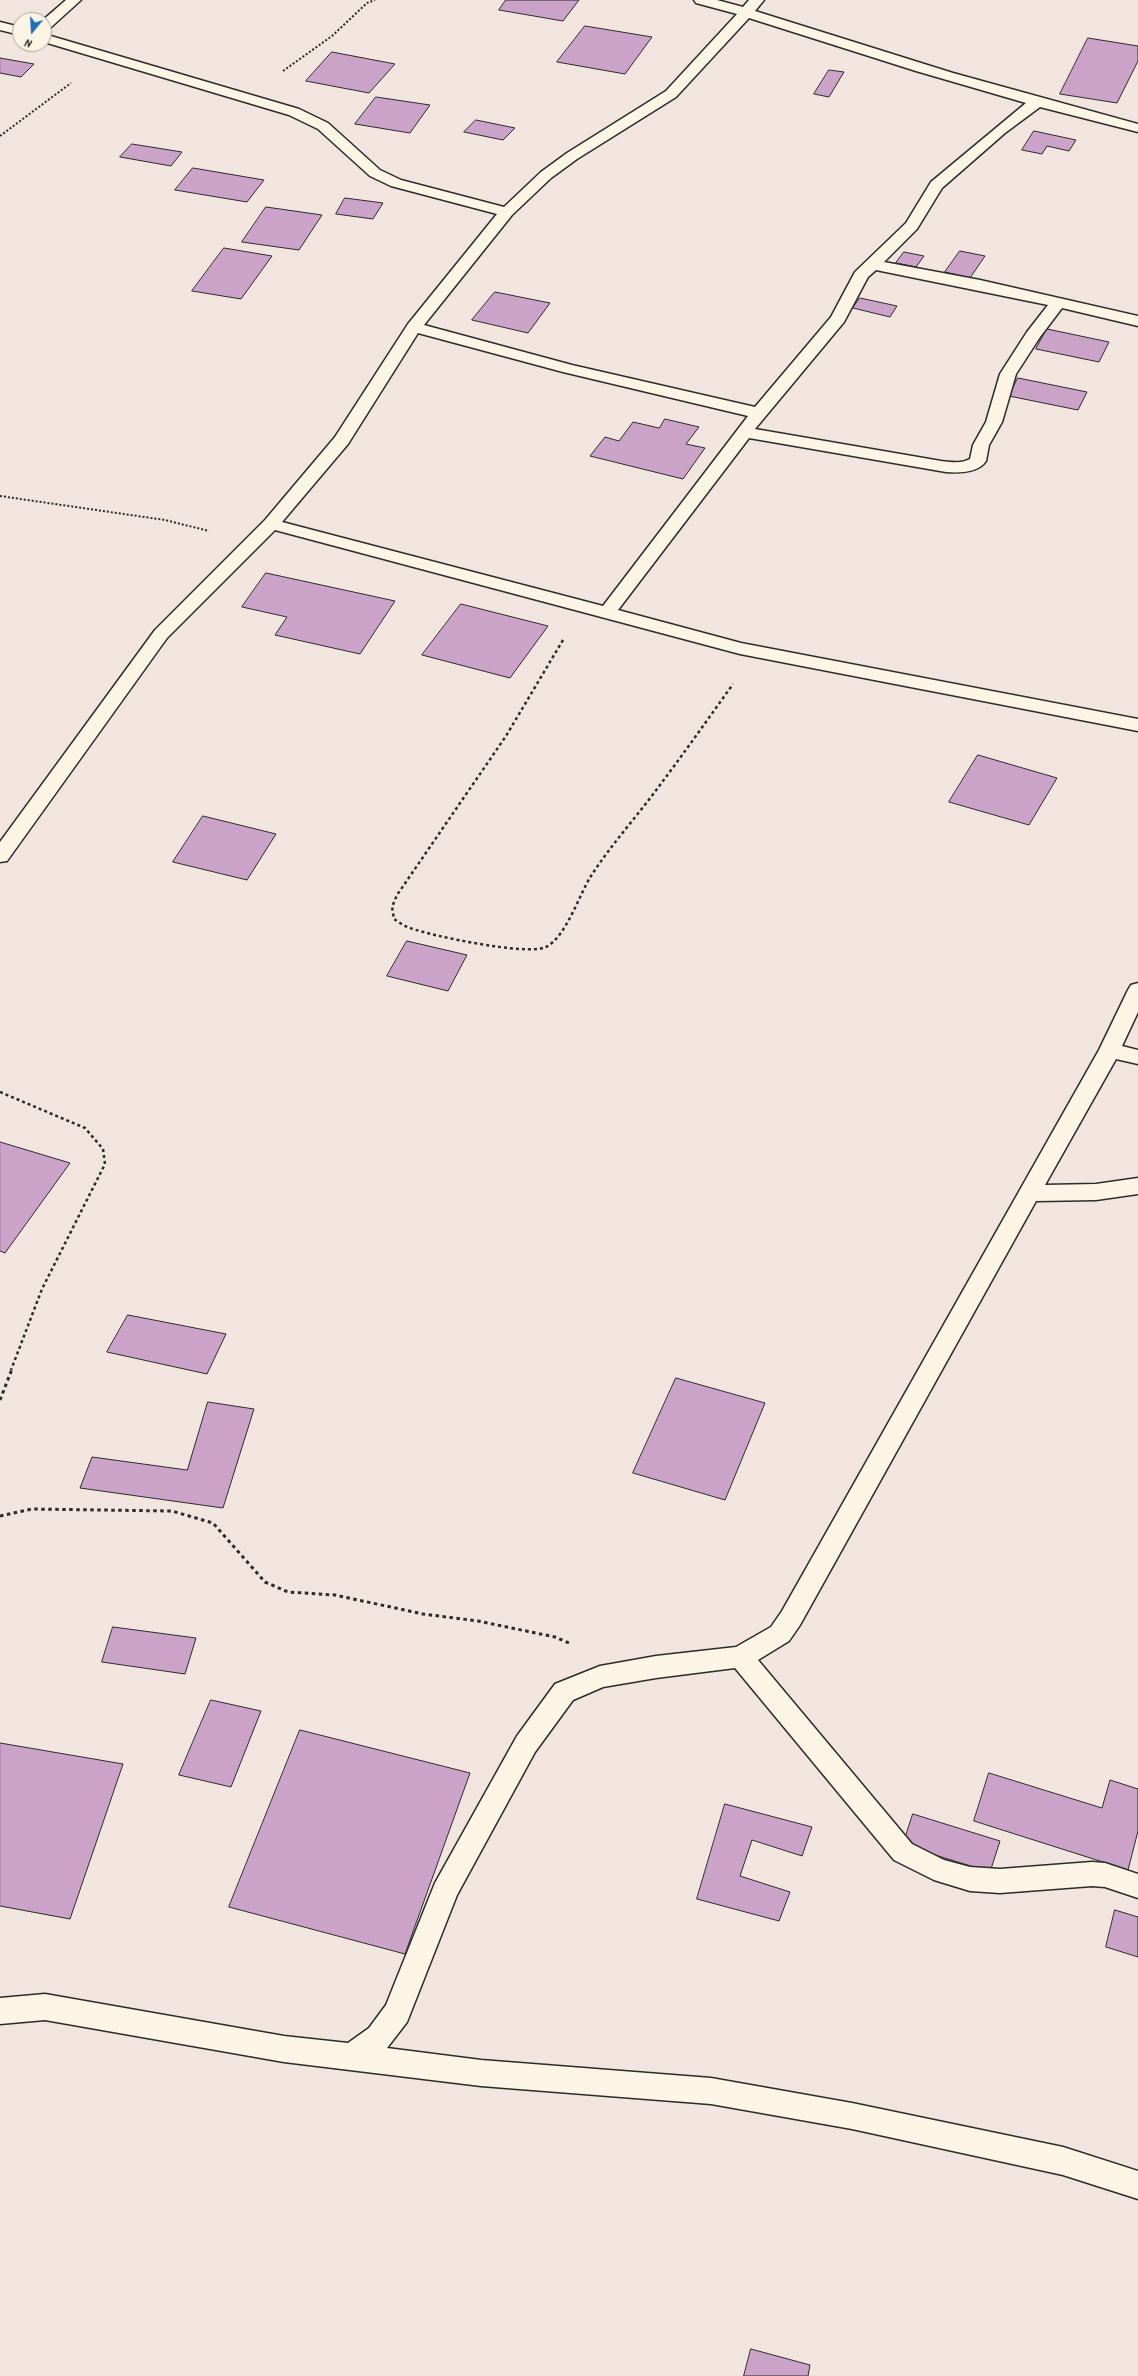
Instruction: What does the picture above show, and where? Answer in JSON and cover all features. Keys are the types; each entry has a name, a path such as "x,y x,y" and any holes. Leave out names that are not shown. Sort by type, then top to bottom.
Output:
{"street":[{"path":"52,19 74,0"},
{"path":"701,0 752,6 921,68 1037,102 1138,128"},
{"path":"0,856 161,634 271,524 342,440 414,327 508,212 546,175 572,156 671,94 752,6"},
{"path":"0,26 12,29"},
{"path":"52,40 243,95 294,112 323,126 375,173 396,183 508,212"},
{"path":"606,614 744,432 838,319 861,275 912,226 936,185 1000,130 1037,102"},
{"path":"871,264 1138,321"},
{"path":"744,432 959,469 971,466 978,461 981,445 994,422 1008,374 1033,335 1058,303"},
{"path":"414,327 569,369 759,413"},
{"path":"271,524 582,608 756,651 1138,725"},
{"path":"352,2056 379,2037 397,2013 446,1891 526,1744 564,1692 600,1677 741,1657 780,1634 791,1618 1110,1050 1138,990"},
{"path":"1110,1050 1138,1057"},
{"path":"1029,1193 1096,1192 1138,1186"},
{"path":"741,1657 903,1852 932,1868 971,1879 1004,1880 1092,1874 1105,1875 1138,1886"},
{"path":"0,2011 45,2007 284,2049 352,2056 481,2073 711,2091 852,2116 1063,2161 1138,2185"}],"path":[{"path":"243,95 309,54 332,36 354,14 375,0"},
{"path":"0,136 87,72 92,66 86,50"},
{"path":"0,496 165,520 252,542"},
{"path":"582,608 506,736 397,895 392,907 394,919 400,924 412,929 530,951 545,948 557,939 572,908 593,872 685,753 756,651"},
{"path":"0,1092 85,1128 103,1149 105,1164 42,1289 0,1400"},
{"path":"0,1516 32,1509 172,1511 213,1522 265,1582 288,1592 336,1595 555,1637 629,1672"}],"building":[{"path":"506,0 579,0 563,21 499,10"},
{"path":"585,26 652,37 625,74 557,62"},
{"path":"1088,38 1138,46 1138,61 1117,103 1060,94"},
{"path":"332,52 395,64 369,93 306,81"},
{"path":"0,58 34,64 21,77 0,73"},
{"path":"829,70 844,72 829,97 814,94"},
{"path":"376,97 430,105 410,133 355,124"},
{"path":"476,120 515,128 503,140 464,132"},
{"path":"1034,131 1076,140 1069,151 1047,146 1042,154 1022,150"},
{"path":"132,144 182,152 171,166 120,157"},
{"path":"193,168 264,180 247,202 175,190"},
{"path":"345,198 383,203 373,219 336,214"},
{"path":"266,207 322,215 299,250 242,242"},
{"path":"224,248 272,256 241,299 192,291"},
{"path":"960,251 985,256 970,278 945,272"},
{"path":"904,252 924,256 916,267 896,263"},
{"path":"495,292 550,303 528,333 472,320"},
{"path":"860,298 897,306 890,317 853,308"},
{"path":"1047,329 1109,342 1099,362 1036,349"},
{"path":"1018,378 1087,392 1078,410 1009,396"},
{"path":"665,419 699,427 686,444 705,448 683,479 590,456 605,437 619,441 633,422 659,428"},
{"path":"266,573 395,601 360,654 275,635 287,617 242,607"},
{"path":"461,604 548,626 510,678 422,655"},
{"path":"978,755 1057,778 1029,825 949,802"},
{"path":"203,816 276,834 247,880 173,862"},
{"path":"407,941 467,955 448,991 387,976"},
{"path":"0,1142 70,1163 5,1253 0,1251"},
{"path":"128,1315 226,1334 207,1374 107,1352"},
{"path":"676,1378 765,1403 725,1500 633,1473"},
{"path":"208,1402 254,1409 223,1508 80,1488 92,1457 187,1470"},
{"path":"113,1627 196,1638 185,1674 102,1662"},
{"path":"211,1700 261,1711 231,1787 179,1775"},
{"path":"300,1730 470,1773 405,1954 229,1907"},
{"path":"0,1743 123,1764 70,1919 0,1906"},
{"path":"989,1773 1102,1808 1110,1780 1138,1789 1138,1831 1128,1870 974,1821"},
{"path":"725,1804 812,1827 802,1856 752,1840 740,1876 790,1892 779,1921 697,1899"},
{"path":"913,1814 1000,1841 990,1872 903,1845"},
{"path":"1115,1910 1138,1917 1138,1957 1106,1947"},
{"path":"751,2349 810,2365 808,2376 744,2376"}]}
